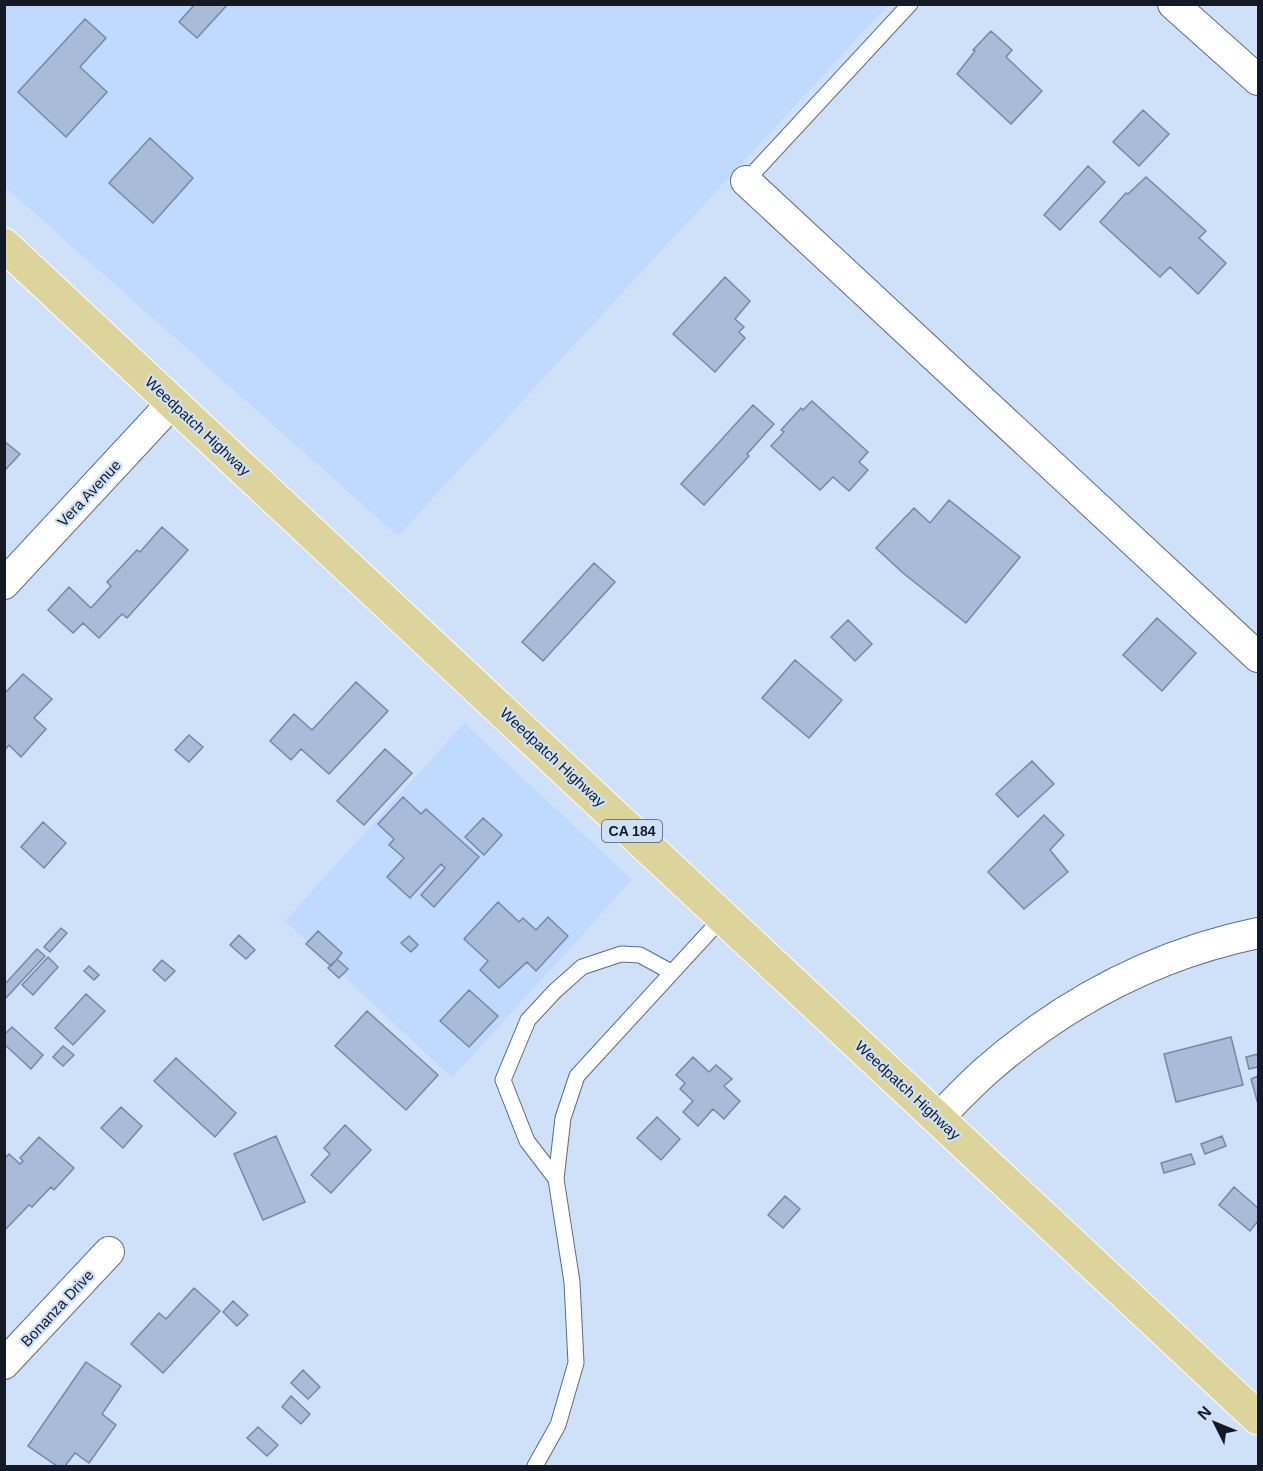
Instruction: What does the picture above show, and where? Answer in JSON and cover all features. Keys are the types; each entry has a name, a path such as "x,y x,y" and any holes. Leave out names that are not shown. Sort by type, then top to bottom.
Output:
{"main road":[{"name":"Weedpatch Highway","path":"4,245 1258,1418"}],"street":[{"path":"1173,4 1258,80"},
{"path":"746,181 1258,657"},
{"name":"Vera Avenue","path":"4,585 173,402"},
{"path":"938,1118 986,1070 1039,1028 1096,992 1157,963 1221,940 1258,933"},
{"name":"Bonanza Drive","path":"4,1364 109,1252"}],"lane":[{"path":"746,181 909,4"},
{"path":"534,1467 558,1425 576,1363 572,1282 556,1179 563,1118 577,1076 723,917"},
{"path":"556,1179 527,1141 503,1080 528,1020 582,967 621,954 640,955 671,972"}],"shaded area":[{"path":"5,5 888,5 398,536 5,187"},
{"path":"464,723 632,880 452,1078 285,921"}],"building":[{"path":"195,4 228,4 197,38 179,22"},
{"path":"85,19 106,38 80,67 107,92 66,137 18,92"},
{"path":"991,31 1012,50 1006,57 1042,91 1011,124 957,74 975,51 973,50"},
{"path":"1143,110 1169,134 1139,166 1113,142"},
{"path":"150,138 193,178 153,223 109,183"},
{"path":"1088,166 1105,182 1060,230 1044,215"},
{"path":"1146,177 1206,231 1199,238 1226,263 1198,294 1170,267 1160,277 1100,222 1126,193 1128,194"},
{"path":"725,277 750,301 735,319 744,327 739,332 745,338 715,372 673,334"},
{"path":"812,401 868,452 859,462 868,470 849,491 833,477 820,490 771,446 784,432 781,430 801,408 803,410"},
{"path":"753,405 774,424 747,454 749,456 704,505 681,484"},
{"path":"4,441 20,454 4,471"},
{"path":"949,500 1020,557 966,623 903,573 876,548 914,508 930,523"},
{"path":"162,527 188,550 127,618 122,614 99,638 83,623 73,633 48,610 69,587 91,608 111,586 107,582 137,550 140,552"},
{"path":"594,563 615,582 543,661 522,642"},
{"path":"1157,618 1196,653 1162,691 1123,655"},
{"path":"848,620 872,644 855,661 831,637"},
{"path":"795,660 842,700 809,738 762,698"},
{"path":"23,674 52,699 34,718 46,729 21,757 9,745 4,751 4,694"},
{"path":"356,682 388,711 329,774 301,749 291,760 270,741 294,714 312,730"},
{"path":"189,735 203,747 189,762 175,750"},
{"path":"385,749 412,773 364,825 337,801"},
{"path":"1032,761 1054,784 1018,817 996,794"},
{"path":"403,797 421,814 426,809 479,857 434,907 421,895 445,868 441,864 410,898 387,877 404,858 389,845 394,839 378,824"},
{"path":"1044,815 1064,835 1050,850 1068,872 1024,909 988,872"},
{"path":"483,818 502,835 484,855 465,837"},
{"path":"43,822 66,843 44,868 21,847"},
{"path":"498,902 519,922 523,918 536,930 548,917 568,936 536,971 527,962 499,988 480,970 488,961 464,939"},
{"path":"61,928 67,933 50,952 44,947"},
{"path":"318,931 342,953 331,966 306,944"},
{"path":"239,935 255,950 246,959 230,945"},
{"path":"409,936 418,945 411,952 401,943"},
{"path":"37,949 45,956 4,1000 4,985"},
{"path":"48,957 58,967 33,995 22,985"},
{"path":"337,959 348,969 339,978 328,968"},
{"path":"162,960 175,971 165,981 153,970"},
{"path":"89,966 99,975 94,980 84,971"},
{"path":"469,990 498,1016 469,1047 440,1021"},
{"path":"86,994 105,1011 73,1045 55,1028"},
{"path":"367,1011 438,1075 406,1110 335,1046"},
{"path":"12,1027 43,1055 31,1069 4,1044 4,1035"},
{"path":"1231,1037 1243,1085 1176,1102 1164,1054"},
{"path":"63,1046 74,1055 63,1066 53,1057"},
{"path":"1258,1054 1258,1067 1249,1069 1246,1057"},
{"path":"693,1057 709,1072 716,1065 732,1079 724,1086 740,1101 724,1119 713,1109 698,1126 683,1112 693,1101 680,1089 685,1083 676,1075"},
{"path":"176,1058 236,1113 215,1137 154,1081"},
{"path":"1258,1076 1258,1104 1251,1079"},
{"path":"121,1107 142,1126 123,1148 101,1128"},
{"path":"657,1117 680,1139 661,1160 637,1138"},
{"path":"345,1125 371,1150 331,1193 311,1175 330,1154 324,1148"},
{"path":"276,1136 305,1202 263,1220 234,1154"},
{"path":"1222,1136 1226,1146 1205,1154 1201,1144"},
{"path":"39,1137 74,1168 54,1190 51,1187 32,1207 29,1205 4,1231 4,1159 9,1154 20,1164 23,1161 20,1158"},
{"path":"1191,1154 1195,1164 1164,1173 1161,1163"},
{"path":"1234,1187 1258,1208 1258,1221 1250,1231 1219,1205"},
{"path":"785,1196 800,1209 783,1228 768,1215"},
{"path":"194,1288 220,1311 163,1373 131,1344 159,1313 166,1319"},
{"path":"233,1301 248,1315 237,1326 223,1312"},
{"path":"86,1362 121,1386 102,1414 116,1425 89,1463 75,1453 65,1466 57,1466 28,1446"},
{"path":"303,1370 320,1387 308,1399 291,1383"},
{"path":"291,1396 310,1414 301,1424 282,1407"},
{"path":"258,1427 278,1445 267,1456 247,1438"}]}
